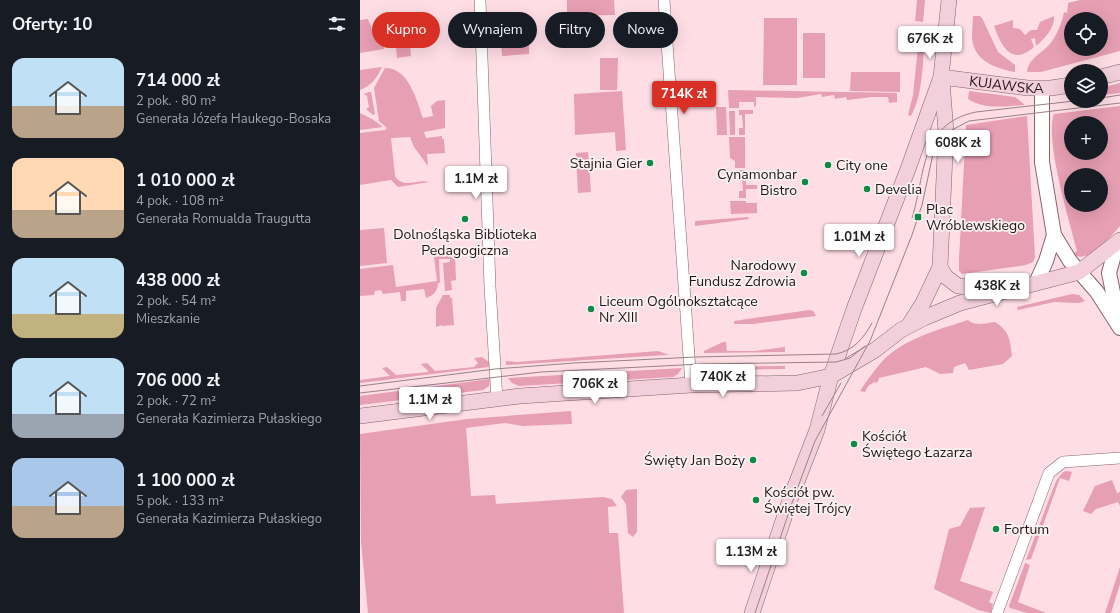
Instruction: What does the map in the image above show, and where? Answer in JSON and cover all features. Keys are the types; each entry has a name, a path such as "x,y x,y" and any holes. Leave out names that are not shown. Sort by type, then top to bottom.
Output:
{"main road":[{"path":"909,326 923,303 940,267 946,132 941,77 949,0"},
{"path":"1108,75 1120,72"},
{"path":"752,613 791,496 817,430 831,376 854,308 908,169 941,77"},
{"name":"KUJAWSKA","path":"941,77 1042,88 1064,86"},
{"path":"360,416 497,399 691,385 797,384 831,376 875,350 909,326 956,304 1079,272 1118,242"},
{"path":"940,267 946,277 958,286 1004,291"}],"street":[{"path":"480,0 490,288 497,399"},
{"path":"664,0 691,385"},
{"path":"1042,88 1042,162 1054,235 1079,272 1097,292 1120,327"},
{"path":"1036,283 1046,261 1054,235"},
{"path":"1118,242 1110,266 1109,280 1120,327"},
{"path":"997,613 1049,473 1063,462 1120,458"}],"shaded area":[{"path":"567,0 614,0 615,12 613,12 613,15 605,15 605,12 567,12"},
{"path":"917,0 925,0 923,22 915,21"},
{"path":"1080,0 1120,0 1120,51 1108,54 1108,12 1067,12 1068,3"},
{"path":"1064,12 1064,56 1101,56 1071,64 1064,64 1064,66 1041,72 1027,72 1030,63 1050,44 1061,25"},
{"path":"973,16 980,16 982,18 998,52 1015,65 1015,72 996,67 979,56 972,41"},
{"path":"1054,16 1053,25 1046,36 1036,46 1035,38 1031,39 1034,47 1026,53 1019,55 1008,51 1000,40 994,26 1013,20 1013,28 1020,29 1025,35 1031,30 1037,30 1040,22"},
{"path":"764,18 797,18 797,85 763,85"},
{"path":"368,19 372,29 372,48 384,49 360,53 360,20"},
{"path":"803,33 825,33 825,78 803,78"},
{"path":"925,42 920,89 918,99 911,116 908,115 913,95 918,47"},
{"path":"396,48 410,48 411,56 397,58"},
{"path":"502,48 529,48 529,54 502,56"},
{"path":"600,58 618,58 617,90 600,90"},
{"path":"382,67 373,81 360,90 360,70"},
{"path":"385,68 393,69 406,79 414,94 423,118 433,116 431,106 437,101 445,100 445,128 424,132 426,138 442,136 442,139 444,139 445,153 427,154 428,166 414,147 410,137 391,138 395,176 399,180 407,183 429,182 398,187 391,180 360,185 360,133 385,130 387,128 379,121 374,88"},
{"path":"851,72 900,72 900,92 850,91"},
{"path":"1120,83 1120,93 1108,94 1108,86"},
{"path":"728,90 897,93 897,102 889,103 888,97 847,100 846,97 835,99 834,95 822,97 821,94 797,98 756,97 756,106 754,107 754,102 739,102 739,108 729,108"},
{"path":"622,91 626,150 616,151 615,132 575,135 574,94"},
{"path":"969,91 1015,97 1025,105 981,105 968,99"},
{"path":"371,92 375,114 373,115 366,109 369,107 367,96 364,94"},
{"path":"1120,106 1120,226 1098,248 1085,256 1079,257 1073,254 1077,251 1067,212 1108,212 1108,168 1064,168 1064,202 1052,142 1054,114"},
{"path":"716,107 726,107 727,135 717,135"},
{"path":"739,110 753,110 753,114 745,114 745,135 739,135 739,128 743,128 742,115 739,115"},
{"path":"729,111 735,111 735,135 730,135"},
{"path":"360,113 372,119 383,127 360,130"},
{"path":"1027,116 1035,257 1033,262 1026,265 962,274 959,271 959,260 966,125"},
{"path":"729,137 745,137 745,168 735,168 735,161 730,158"},
{"path":"588,152 591,192 578,193 576,153"},
{"path":"739,170 745,170 746,185 757,185 757,189 746,189 746,198 739,198 739,191 743,191 742,178 739,178"},
{"path":"730,201 757,203 757,213 731,214"},
{"path":"748,217 749,219 695,226 695,221"},
{"path":"384,228 387,263 360,266 360,230"},
{"path":"455,254 456,280 451,281 452,290 445,291 443,263 450,262 450,259 439,259 440,283 438,283 435,293 429,297 426,298 424,289 406,291 406,301 401,301 400,292 383,294 381,290 375,291 374,295 360,296 360,269 393,265 396,287 437,281 434,257"},
{"path":"1072,294 1079,295 1085,301 1079,303 1054,302 1018,310 1017,307"},
{"path":"443,295 450,295 450,298 452,298 454,325 442,325 436,327 436,308"},
{"path":"809,310 813,311 816,316 753,324 734,324 734,321"},
{"path":"968,320 977,324 995,322 1000,325 1008,336 1012,356 1003,364 969,370 965,363 954,367 953,373 940,374 926,367 879,378 877,383 874,382 868,386 865,392 860,391 880,364 898,348 921,336"},
{"path":"726,342 727,351 755,351 785,347 785,352 704,353 704,351"},
{"path":"658,351 669,355 506,365 506,361 517,362"},
{"path":"482,357 489,362 489,367 360,383 360,380 390,376 382,368 387,367 396,375 429,372 421,364 427,363 435,371 474,367 478,363 474,358"},
{"path":"785,366 785,369 711,370 707,367"},
{"path":"682,368 678,374 673,377 519,386 512,383 508,378"},
{"path":"490,379 489,386 483,390 360,405 360,396"},
{"path":"571,411 572,424 523,426 505,423 466,428 471,496 495,495 496,504 603,497 612,499 617,506 608,507 609,533 618,533 624,613 368,613 361,542 360,434 467,419"},
{"path":"1063,472 1072,472 1069,481 1060,478 1031,559 1026,560 1056,481"},
{"path":"1112,480 1117,493 1120,492 1120,506 1118,502 1096,509 1091,514 1083,511 1095,486"},
{"path":"637,489 637,532 633,537 628,533 626,504 621,497 626,490"},
{"path":"985,507 960,581 993,592 989,602 993,604 991,613 978,610 934,589 949,529 960,526 970,508"},
{"path":"1025,563 1030,565 1018,602 1046,613 1027,613 1010,608 1009,606"},
{"path":"1120,567 1120,584 1111,613 1105,613"}],"tram line":[{"path":"1108,97 1120,95"},
{"path":"912,218 923,168 928,153 934,139 944,127 957,118 976,112 1064,102"},
{"path":"755,613 792,503 815,441 870,341 912,235 922,205 933,154 939,143 950,131 969,121 1120,103"},
{"path":"360,386 495,369 574,363 695,357 836,354 853,347 865,334 872,323"},
{"path":"360,393 541,372 702,364 836,362 850,358 865,346"},
{"path":"822,416 841,383"}],"place":[{"name":"Stajnia Gier","path":"650,163"},
{"name":"City one","path":"828,165"},
{"name":"Cynamonbar Bistro","path":"805,182"},
{"name":"Develia","path":"867,189"},
{"name":"Plac Wróblewskiego","path":"918,217"},
{"name":"Dolnośląska Biblioteka Pedagogiczna","path":"465,219"},
{"name":"Narodowy Fundusz Zdrowia","path":"804,273"},
{"name":"Liceum Ogólnokształcące Nr XIII","path":"591,309"},
{"name":"Kościół Świętego Łazarza","path":"854,444"},
{"name":"Święty Jan Boży","path":"753,460"},
{"name":"Kościół pw. Świętej Trójcy","path":"756,500"},
{"name":"Fortum","path":"996,529"}]}
